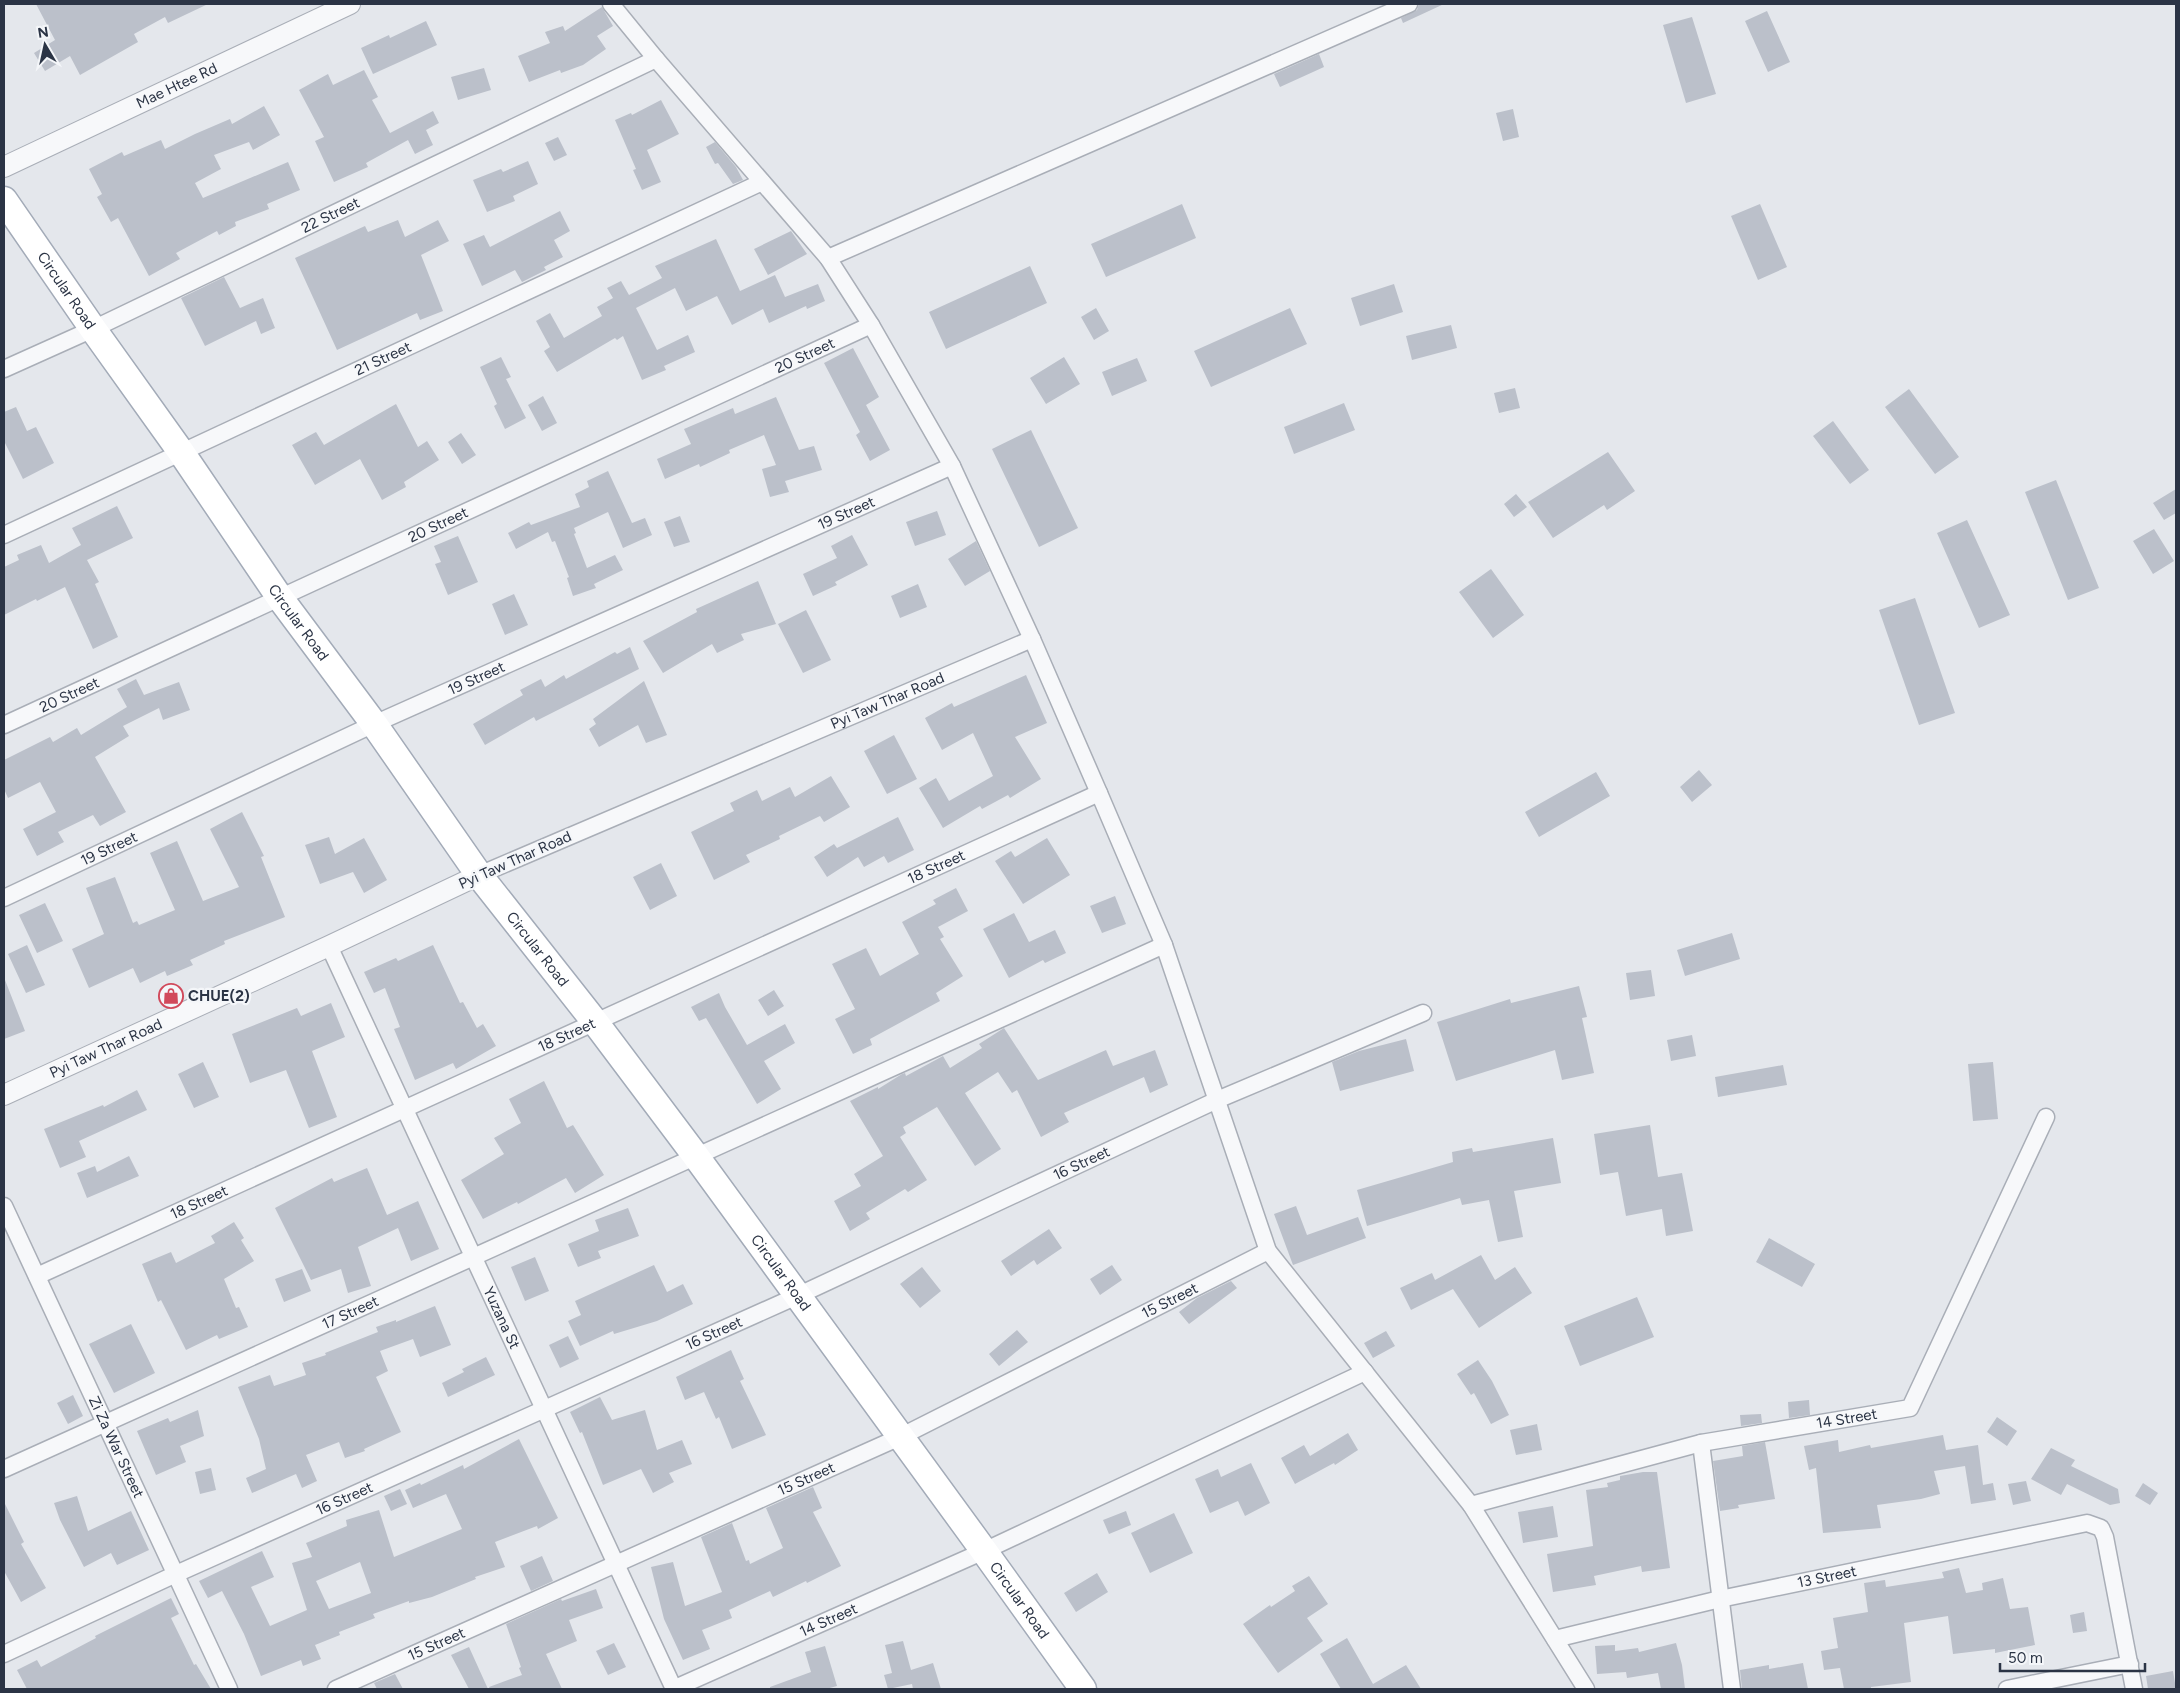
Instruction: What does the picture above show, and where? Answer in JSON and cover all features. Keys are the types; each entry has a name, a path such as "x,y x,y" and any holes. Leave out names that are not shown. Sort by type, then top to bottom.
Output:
{"main road":[{"name":"Circular Road","path":"4,200 181,452 280,598 374,724 479,875 595,1022 695,1155 984,1551 1076,1687"}],"street":[{"name":"Mae Htee Rd","path":"4,167 350,4"},
{"path":"611,4 656,59 828,258 871,325 952,466 1032,639 1099,793 1164,945 1268,1251 1472,1505 1586,1689"},
{"path":"828,258 1409,4"},
{"name":"22 Street","path":"4,369 93,329 656,59"},
{"name":"21 Street","path":"4,535 762,182"},
{"name":"20 Street","path":"4,725 871,325"},
{"name":"19 Street","path":"4,898 374,724 952,466"},
{"name":"Pyi Taw Thar Road","path":"4,1095 479,875 1032,639"},
{"name":"18 Street","path":"37,1276 1099,793"},
{"name":"17 Street","path":"4,1469 695,1155 1164,945"},
{"name":"Yuzana St","path":"329,946 674,1689"},
{"name":"16 Street","path":"4,1654 176,1574 797,1296 1217,1100 1422,1013"},
{"name":"14 Street","path":"1472,1505 1701,1443 1910,1408 2046,1117"},
{"name":"Zi Za War Street","path":"4,1206 229,1689"},
{"name":"15 Street","path":"336,1689 900,1437 1268,1251"},
{"name":"14 Street","path":"674,1689 984,1551 1365,1372"},
{"path":"1701,1443 1732,1689"},
{"name":"13 Street","path":"1555,1640 1720,1600 2087,1523 2101,1528 2104,1537 2130,1664"},
{"path":"2007,1689 2130,1664 2134,1689"}],"building":[{"path":"36,4 208,4 168,23 165,17 134,34 138,42 80,75 70,56 45,71 34,53 55,40"},
{"path":"1419,4 1444,4 1403,23 1401,18 1417,10"},
{"path":"602,7 613,26 597,36 606,49 583,65 561,73 560,70 529,82 518,56 550,43 545,32 563,26 565,31"},
{"path":"1767,11 1790,62 1768,72 1745,21"},
{"path":"1692,17 1716,94 1686,103 1663,25"},
{"path":"426,21 437,45 373,74 361,48 389,35 390,38"},
{"path":"1319,54 1324,67 1280,87 1274,74"},
{"path":"484,68 491,90 458,100 451,77"},
{"path":"364,70 378,97 372,100 390,133 433,111 439,123 426,130 433,145 415,154 408,140 366,163 368,167 334,182 315,141 324,137 299,90 328,74 333,85"},
{"path":"661,100 679,134 647,150 661,182 642,190 633,170 636,169 615,120 631,113 632,115"},
{"path":"264,106 280,135 253,150 249,142 214,155 221,169 195,183 203,198 288,162 300,190 267,204 269,209 235,222 236,226 219,235 217,231 176,253 180,259 149,276 118,218 111,222 97,197 102,194 89,169 122,152 124,156 161,140 165,149 230,119 232,124"},
{"path":"1513,109 1519,137 1503,141 1496,113"},
{"path":"558,137 567,155 554,161 545,143"},
{"path":"715,142 736,167 743,180 733,184 718,163 715,164 706,147"},
{"path":"528,161 538,184 513,196 515,201 487,212 473,180 501,169 503,172"},
{"path":"1182,204 1196,238 1106,277 1091,244"},
{"path":"1760,204 1787,267 1758,280 1731,216"},
{"path":"560,211 570,231 554,240 563,257 544,267 546,270 522,282 515,270 482,286 463,244 484,235 490,247"},
{"path":"398,220 405,237 438,220 449,241 421,255 443,311 420,320 417,313 337,350 295,258 365,226 368,232"},
{"path":"791,231 807,254 768,275 754,249"},
{"path":"716,239 740,291 775,275 785,297 818,284 825,301 807,309 806,306 769,323 763,309 732,325 717,296 686,311 675,288 636,308 657,350 688,335 695,352 664,366 666,370 642,380 623,336 617,340 615,338 557,372 544,351 550,347 536,321 550,313 564,338 602,316 597,307 613,298 607,288 621,281 629,295 662,278 655,266"},
{"path":"1030,266 1047,303 946,349 929,312"},
{"path":"224,277 240,308 263,298 275,328 261,334 256,321 205,346 181,298"},
{"path":"1394,284 1403,312 1360,326 1351,298"},
{"path":"1096,308 1109,331 1094,340 1081,317"},
{"path":"1290,308 1307,344 1211,387 1194,351"},
{"path":"1451,325 1457,348 1412,360 1406,336"},
{"path":"853,348 879,397 866,405 890,450 870,461 856,435 860,432 824,363"},
{"path":"501,357 511,377 506,379 526,418 505,429 494,406 497,404 480,367"},
{"path":"1064,357 1080,384 1046,404 1030,378"},
{"path":"1137,358 1147,381 1112,396 1102,372"},
{"path":"1515,388 1520,408 1499,413 1494,393"},
{"path":"1909,389 1959,457 1935,474 1885,407"},
{"path":"543,396 557,423 542,431 528,405"},
{"path":"776,397 799,450 814,446 822,470 785,481 789,492 770,497 762,469 776,465 764,435 729,450 730,453 700,467 699,464 665,479 657,459 691,444 684,429 733,408 735,414"},
{"path":"1344,403 1355,430 1294,454 1284,427"},
{"path":"396,404 418,447 427,441 439,460 404,482 406,487 382,500 360,459 315,485 292,445 316,432 324,445"},
{"path":"16,407 27,431 36,427 54,463 23,479 4,441 4,412"},
{"path":"1833,421 1869,470 1850,484 1813,436"},
{"path":"1031,430 1078,528 1039,547 992,449"},
{"path":"461,433 476,455 462,464 448,442"},
{"path":"1608,452 1635,491 1607,510 1604,505 1553,538 1528,502"},
{"path":"608,471 632,523 645,518 652,535 623,548 608,512 574,528 576,533 574,534 587,568 615,555 623,570 594,584 596,588 573,596 567,578 569,577 555,541 552,542 548,532 516,549 508,533 529,522 531,525 580,507 575,494 589,487 587,481"},
{"path":"2056,480 2099,588 2068,600 2025,492"},
{"path":"2176,489 2176,513 2164,520 2153,503"},
{"path":"1516,494 1527,507 1514,517 1504,504"},
{"path":"117,506 133,538 87,560 99,582 95,584 118,637 93,649 65,587 4,615 4,567 19,560 17,555 41,545 49,563 81,545 72,528"},
{"path":"937,511 946,535 915,546 906,522"},
{"path":"680,516 690,542 674,547 664,522"},
{"path":"1967,520 2010,615 1979,628 1937,533"},
{"path":"2154,529 2174,561 2153,574 2133,541"},
{"path":"852,535 868,565 835,582 837,585 813,596 803,574 837,558 831,546"},
{"path":"458,536 478,582 448,595 435,564 441,562 434,546"},
{"path":"976,541 990,571 965,586 948,559"},
{"path":"1491,569 1524,615 1493,638 1459,592"},
{"path":"758,581 776,624 741,634 744,640 717,653 712,644 663,673 643,641 697,612 696,609"},
{"path":"918,584 927,607 900,618 891,596"},
{"path":"514,594 528,625 505,635 492,604"},
{"path":"1915,598 1955,713 1919,725 1879,610"},
{"path":"806,610 831,660 803,673 778,624"},
{"path":"630,647 639,669 536,721 534,717 485,745 473,724 523,695 520,690 541,679 545,687 564,675 566,679 615,652 617,654"},
{"path":"1026,675 1047,723 1015,737 1041,779 1010,798 1008,795 982,809 980,806 943,828 919,788 936,778 949,801 993,776 973,733 942,750 925,718 952,703 954,707"},
{"path":"136,679 144,695 179,682 190,710 163,720 159,708 123,726 129,736 95,757 126,812 100,826 93,815 58,832 64,842 37,856 23,829 56,812 40,782 8,798 4,789 4,760 50,737 53,742 77,728 81,735 127,707 117,689"},
{"path":"644,681 667,735 646,743 638,725 599,747 589,729 596,724 593,719"},
{"path":"894,735 917,779 887,794 864,751"},
{"path":"1699,770 1712,785 1692,802 1680,787"},
{"path":"1596,772 1610,796 1539,837 1525,812"},
{"path":"831,776 850,807 824,822 820,816 779,836 780,839 746,855 750,862 714,880 691,832 734,811 730,803 757,790 762,801 790,787 795,797"},
{"path":"242,812 264,856 261,857 285,917 224,941 225,944 190,960 193,965 167,976 165,971 140,983 133,968 89,988 72,949 104,934 86,888 115,877 133,923 137,921 139,925 175,910 150,853 177,841 203,901 239,887 210,829"},
{"path":"898,817 914,850 888,863 884,856 864,867 858,857 827,877 814,857 834,844 837,848"},
{"path":"329,837 335,854 364,838 387,880 364,893 353,872 320,884 305,845"},
{"path":"1047,838 1070,875 1023,904 995,861 1011,851 1015,857"},
{"path":"661,863 677,896 650,910 633,877"},
{"path":"956,888 968,911 938,927 944,937 940,939 963,976 936,993 940,1001 870,1039 872,1045 853,1054 835,1019 855,1009 832,964 866,948 880,976 919,954 902,922 936,904 933,900"},
{"path":"1115,896 1126,924 1102,933 1090,906"},
{"path":"45,903 63,941 37,953 19,915"},
{"path":"1014,913 1029,942 1055,930 1066,953 1045,963 1043,960 1009,978 983,929"},
{"path":"1732,933 1740,959 1685,976 1677,950"},
{"path":"27,945 45,985 26,993 8,954"},
{"path":"433,945 460,1003 463,1002 477,1028 483,1024 496,1046 456,1069 453,1063 415,1080 394,1029 400,1027 385,988 374,993 364,972 396,958 398,961"},
{"path":"1651,970 1655,996 1630,1000 1626,973"},
{"path":"4,981 25,1031 4,1039"},
{"path":"1579,986 1587,1017 1582,1018 1594,1073 1562,1080 1555,1050 1456,1081 1437,1022 1510,999 1511,1003"},
{"path":"774,990 784,1006 768,1016 758,1000"},
{"path":"719,993 747,1045 785,1024 795,1043 764,1061 781,1089 757,1104 706,1018 699,1021 691,1007"},
{"path":"331,1003 345,1037 312,1051 337,1117 309,1128 286,1070 250,1083 232,1034 297,1008 301,1016"},
{"path":"1004,1028 1038,1080 1106,1050 1113,1066 1155,1050 1168,1085 1150,1093 1144,1077 1064,1113 1069,1122 1041,1137 1017,1090 1012,1093 998,1072 965,1093 1001,1149 975,1166 937,1107 903,1127 906,1133 900,1137 927,1180 908,1192 905,1189 866,1213 870,1219 850,1231 834,1201 861,1186 854,1174 883,1156 850,1101 878,1087 878,1089 902,1074 905,1073 906,1076 943,1056 950,1068 982,1048 979,1044"},
{"path":"1692,1035 1696,1056 1671,1061 1667,1040"},
{"path":"1406,1039 1414,1071 1340,1091 1332,1062 1359,1051"},
{"path":"203,1062 219,1097 194,1108 178,1074"},
{"path":"1993,1062 1998,1119 1973,1121 1968,1064"},
{"path":"1783,1065 1787,1085 1718,1097 1715,1077"},
{"path":"544,1081 567,1128 573,1125 604,1175 575,1193 566,1178 518,1204 517,1202 483,1219 461,1180 504,1154 494,1138 521,1123 509,1099"},
{"path":"137,1090 147,1110 79,1141 86,1157 60,1168 44,1129 103,1105 104,1107"},
{"path":"1650,1125 1658,1177 1682,1173 1693,1231 1666,1236 1662,1209 1626,1216 1618,1172 1600,1175 1594,1134"},
{"path":"1553,1138 1561,1183 1514,1191 1523,1237 1498,1242 1489,1200 1462,1205 1460,1198 1367,1226 1357,1190 1453,1162 1452,1152 1472,1148 1473,1152"},
{"path":"129,1156 139,1176 87,1198 77,1173 95,1166 97,1172"},
{"path":"367,1168 387,1215 418,1201 439,1249 411,1261 398,1228 358,1247 371,1286 348,1293 341,1269 311,1280 275,1208 332,1178 334,1182"},
{"path":"1296,1206 1307,1235 1358,1217 1366,1238 1293,1265 1274,1214"},
{"path":"628,1208 639,1236 598,1251 601,1258 578,1267 568,1244 599,1231 595,1220"},
{"path":"234,1222 244,1238 241,1240 254,1261 224,1279 236,1308 239,1307 248,1327 219,1339 217,1335 186,1350 161,1300 158,1302 142,1264 171,1252 176,1263 215,1243 211,1236"},
{"path":"1049,1229 1062,1248 1037,1265 1034,1260 1011,1276 1001,1261"},
{"path":"1769,1238 1815,1264 1802,1287 1756,1262"},
{"path":"1481,1255 1495,1280 1515,1267 1532,1293 1479,1328 1453,1289 1411,1310 1400,1288 1432,1273 1435,1280"},
{"path":"535,1257 549,1291 525,1301 511,1267"},
{"path":"654,1265 667,1292 683,1284 693,1304 657,1321 614,1334 613,1331 580,1346 568,1321 581,1315 575,1301"},
{"path":"1112,1265 1122,1280 1100,1295 1090,1279"},
{"path":"922,1267 941,1291 920,1308 900,1284"},
{"path":"302,1269 311,1291 284,1302 275,1279"},
{"path":"1231,1281 1237,1288 1189,1324 1179,1312 1197,1298"},
{"path":"1637,1297 1654,1337 1580,1366 1564,1326"},
{"path":"435,1306 451,1345 420,1357 413,1339 380,1351 388,1371 376,1377 401,1432 364,1449 365,1451 345,1458 339,1442 306,1455 317,1481 302,1488 296,1474 252,1493 246,1478 266,1469 259,1439 238,1387 270,1375 274,1386 306,1375 302,1363 326,1355 325,1353 378,1332 376,1327 396,1320 396,1322"},
{"path":"131,1324 155,1373 114,1393 89,1344"},
{"path":"1017,1330 1028,1342 999,1366 989,1354"},
{"path":"1386,1331 1395,1346 1373,1358 1364,1343"},
{"path":"568,1336 579,1359 560,1368 549,1345"},
{"path":"731,1350 744,1379 740,1381 766,1435 732,1449 719,1417 716,1419 704,1392 685,1400 676,1377"},
{"path":"486,1357 495,1375 448,1397 442,1383 464,1372 462,1369"},
{"path":"1478,1360 1492,1381 1509,1415 1491,1424 1474,1393 1471,1395 1457,1374"},
{"path":"73,1395 83,1416 68,1424 57,1403"},
{"path":"600,1397 612,1420 645,1410 657,1450 682,1440 692,1464 669,1473 674,1482 653,1493 641,1469 603,1485 582,1432 580,1433 570,1412"},
{"path":"1809,1400 1810,1415 1789,1418 1788,1402"},
{"path":"198,1410 204,1436 180,1446 186,1462 156,1475 137,1431 168,1418 170,1422"},
{"path":"1761,1414 1762,1423 1741,1426 1740,1415"},
{"path":"1997,1417 2017,1431 2007,1446 1987,1432"},
{"path":"1537,1424 1542,1450 1516,1455 1510,1430"},
{"path":"1348,1433 1358,1450 1335,1465 1334,1463 1295,1484 1281,1458 1304,1445 1310,1456"},
{"path":"1943,1435 1946,1450 1978,1445 1983,1485 1993,1483 1996,1500 1971,1504 1965,1466 1934,1471 1940,1494 1921,1499 1877,1505 1881,1528 1823,1533 1816,1468 1809,1470 1804,1446 1838,1440 1839,1452 1870,1445 1871,1448"},
{"path":"519,1439 558,1518 538,1529 537,1526 495,1542 505,1567 475,1577 476,1579 432,1597 409,1603 409,1601 373,1614 375,1618 339,1632 340,1635 315,1645 321,1659 303,1666 301,1660 261,1676 244,1634 222,1591 208,1598 199,1581 262,1551 274,1577 251,1587 270,1626 307,1610 292,1563 312,1557 306,1543 347,1526 346,1520 379,1510 394,1557 462,1529 446,1494 413,1508 405,1490 420,1483 421,1485 463,1465 464,1469","holes":["360,1562 371,1593 329,1609 316,1581"]},
{"path":"1765,1442 1775,1499 1738,1505 1739,1508 1720,1511 1713,1461 1743,1456 1742,1446"},
{"path":"2051,1448 2075,1460 2071,1466 2118,1489 2120,1503 2110,1505 2067,1484 2061,1495 2031,1479"},
{"path":"1251,1463 1270,1503 1245,1516 1238,1501 1210,1513 1195,1479 1218,1469 1221,1477"},
{"path":"211,1468 216,1490 200,1494 195,1472"},
{"path":"1643,1472 1657,1472 1670,1568 1642,1572 1641,1566 1594,1576 1596,1585 1553,1592 1547,1554 1593,1546 1586,1490 1608,1487 1607,1483 1620,1480 1620,1476"},
{"path":"2026,1481 2031,1501 2013,1505 2008,1484"},
{"path":"2143,1483 2158,1493 2150,1505 2135,1496"},
{"path":"813,1487 822,1508 813,1512 841,1566 773,1597 770,1591 729,1610 732,1618 702,1630 710,1649 683,1660 664,1619 651,1567 673,1562 685,1606 722,1592 701,1537 732,1523 746,1561 749,1560 750,1564 783,1548 766,1508"},
{"path":"400,1489 407,1504 391,1511 384,1496"},
{"path":"77,1496 88,1531 131,1511 149,1550 117,1565 111,1553 84,1567 60,1520 54,1503"},
{"path":"4,1502 24,1542 21,1544 46,1588 21,1602 4,1571"},
{"path":"1553,1506 1558,1537 1523,1543 1518,1512"},
{"path":"1126,1511 1131,1525 1109,1534 1103,1520"},
{"path":"1174,1513 1193,1553 1150,1573 1131,1533"},
{"path":"542,1556 553,1581 531,1591 520,1566"},
{"path":"1959,1568 1966,1593 1983,1590 1982,1583 2003,1578 2010,1609 2028,1607 2035,1645 1995,1653 1995,1649 1953,1654 1948,1616 1904,1623 1911,1682 1871,1687 1871,1689 1844,1689 1840,1668 1824,1670 1821,1651 1838,1648 1833,1618 1868,1612 1864,1583 1885,1580 1886,1587 1944,1578 1942,1572"},
{"path":"1097,1573 1108,1592 1076,1612 1064,1593"},
{"path":"1309,1576 1328,1604 1307,1618 1323,1641 1278,1673 1243,1624 1270,1605 1271,1607 1295,1591 1292,1586"},
{"path":"596,1589 603,1608 569,1620 577,1641 546,1654 562,1689 490,1689 489,1687 522,1675 506,1624 561,1599 562,1601"},
{"path":"171,1598 179,1614 171,1618 194,1665 196,1664 211,1689 27,1689 17,1670 37,1660 41,1667 96,1638 95,1636"},
{"path":"2084,1612 2087,1631 2073,1633 2070,1615"},
{"path":"1347,1638 1373,1684 1406,1665 1421,1689 1341,1689 1320,1654"},
{"path":"903,1641 911,1670 933,1663 941,1689 913,1689 912,1684 888,1689 884,1675 892,1673 885,1645"},
{"path":"614,1643 626,1667 608,1675 596,1651"},
{"path":"1676,1643 1682,1665 1685,1689 1661,1689 1658,1673 1627,1678 1626,1672 1597,1674 1595,1646 1615,1645 1615,1651 1638,1648 1639,1652"},
{"path":"825,1646 837,1686 826,1689 770,1689 770,1687 811,1672 805,1652"},
{"path":"469,1647 488,1689 469,1689 451,1655"},
{"path":"1803,1663 1808,1689 1742,1689 1740,1670 1769,1665 1769,1669"},
{"path":"2173,1671 2176,1689 2148,1689 2146,1676"},
{"path":"395,1674 403,1689 377,1689 374,1683"}],"place":[{"name":"CHUE(2)","path":"171,996"}]}
